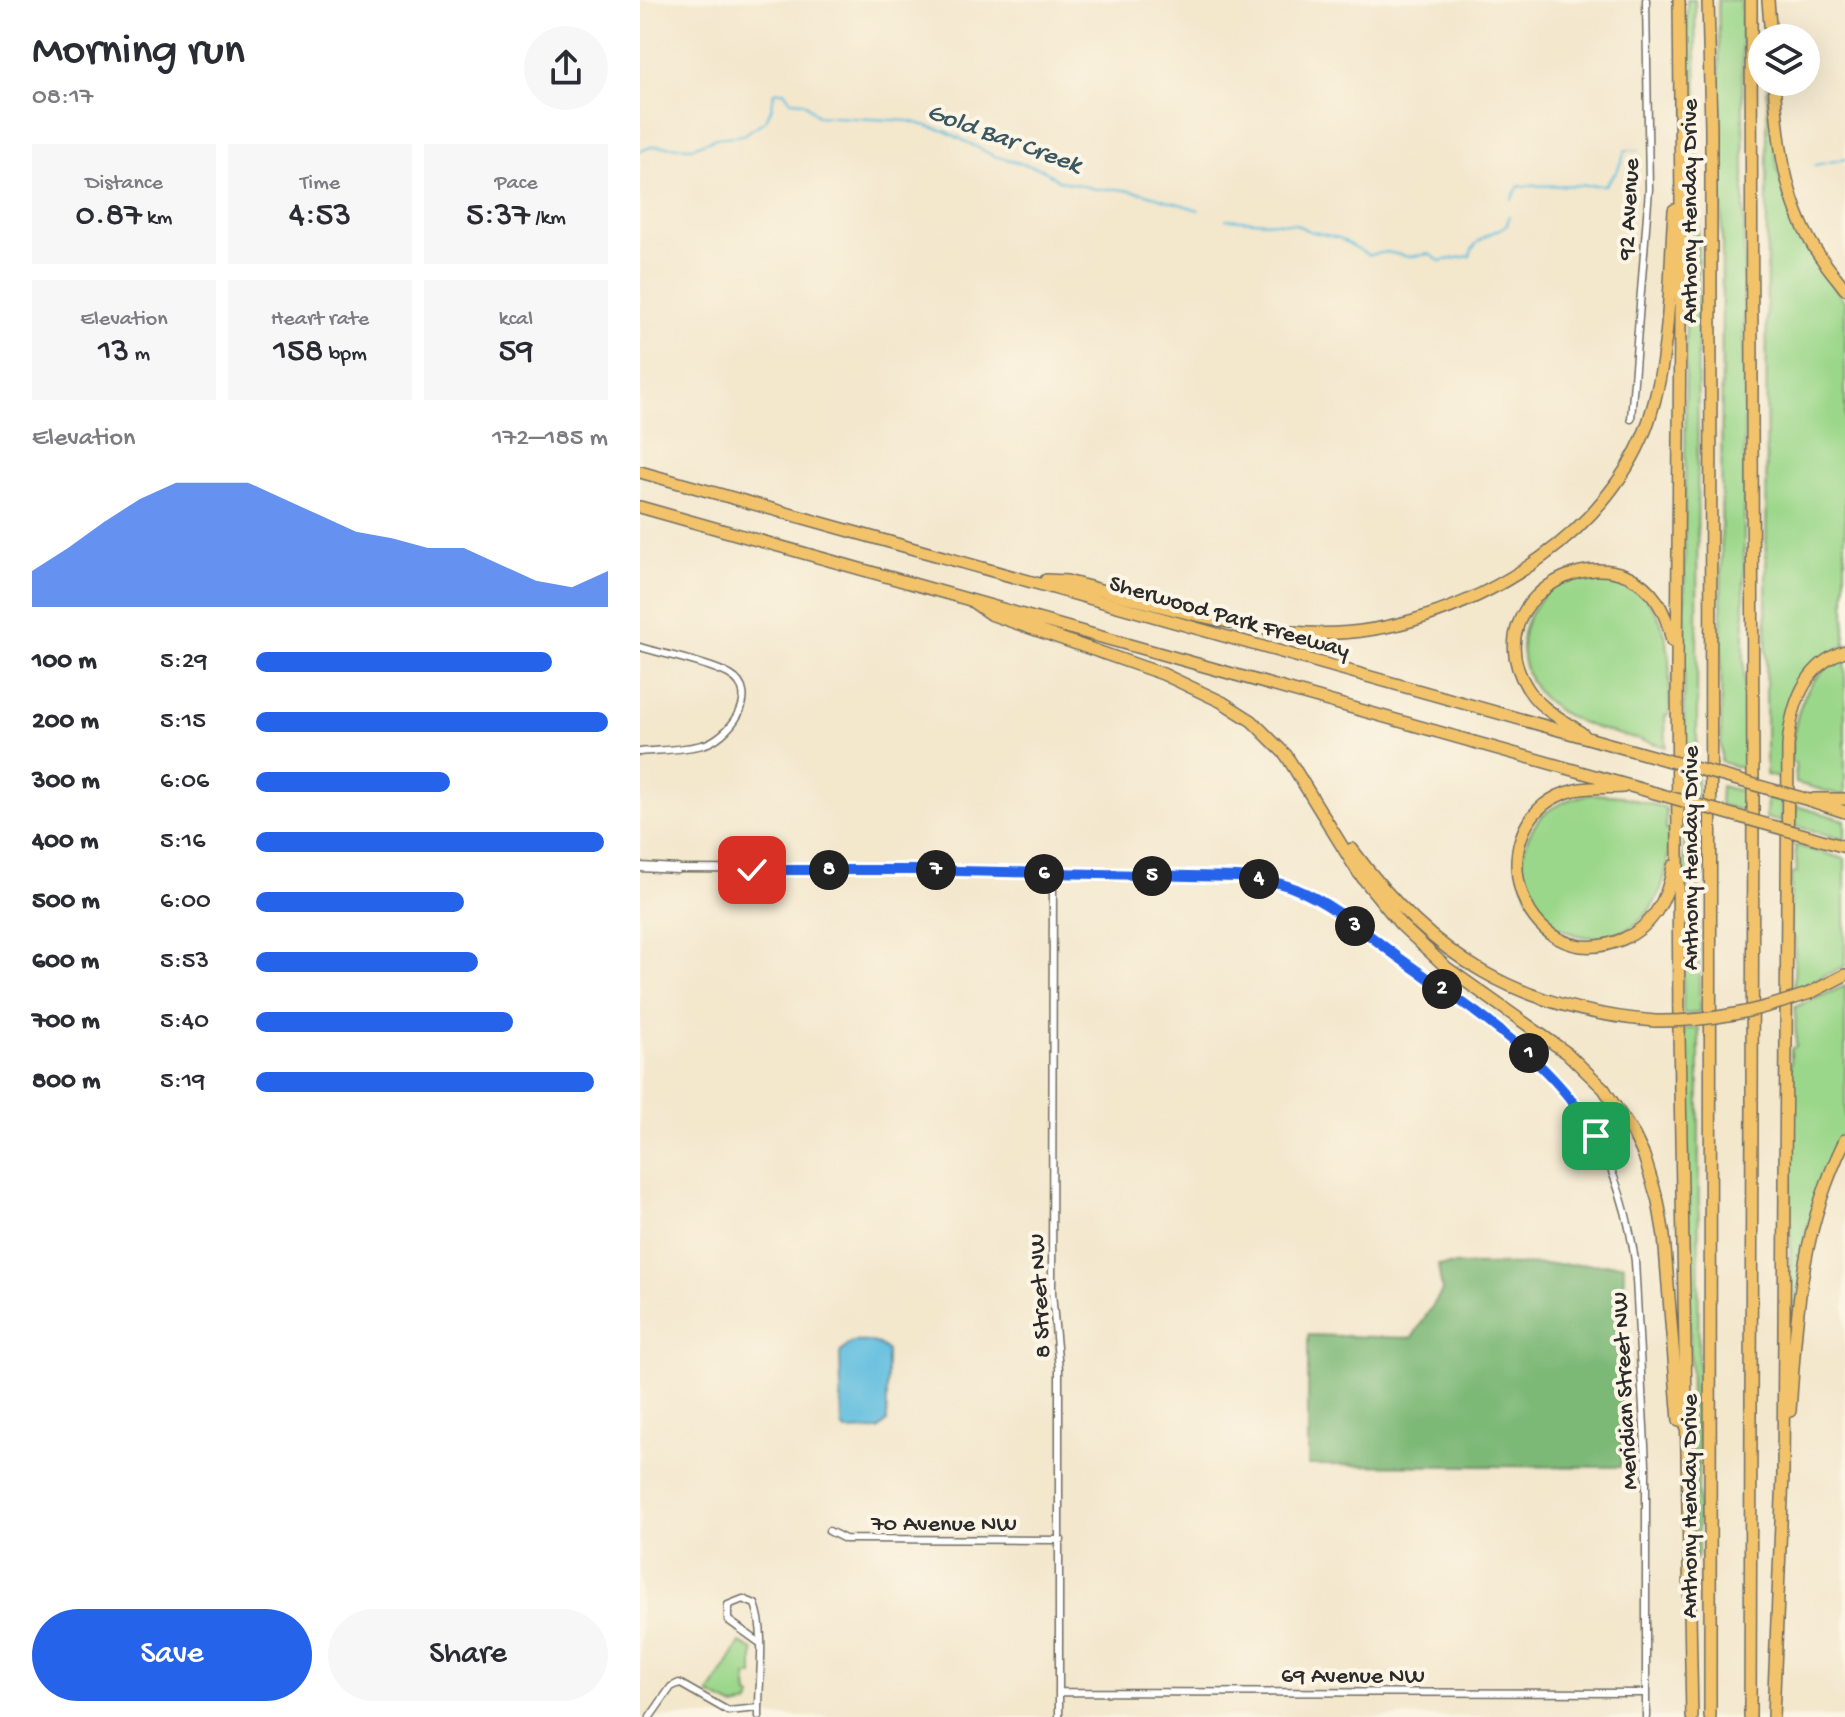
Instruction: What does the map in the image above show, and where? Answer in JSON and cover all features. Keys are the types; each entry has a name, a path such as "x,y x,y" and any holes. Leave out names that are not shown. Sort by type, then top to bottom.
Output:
{"highway":[{"path":"1679,0 1678,851 1692,1717"},
{"name":"Anthony Henday Drive","path":"1708,0 1711,128 1710,1717"},
{"path":"1750,1717 1753,830 1751,0"},
{"path":"1768,0 1770,24"},
{"path":"1776,96 1784,169 1797,213 1816,250 1845,289"},
{"path":"1022,578 1067,581 1250,626 1295,632 1336,633 1392,625 1439,612 1492,590 1532,565 1574,531 1611,489 1639,445 1661,376 1674,210 1679,194"},
{"name":"Sherwood Park Freeway","path":"640,472 1809,800"},
{"path":"640,507 1845,847"},
{"path":"1589,740 1573,725 1542,705 1520,675 1516,653 1518,626 1530,602 1540,591 1562,577 1590,569 1607,570 1636,581 1658,603 1665,615 1677,666"},
{"path":"970,600 990,614 1163,674 1222,702 1252,721 1286,755 1358,872 1401,925 1447,968 1567,1053 1604,1089 1634,1135 1651,1178 1661,1220 1681,1449 1687,1481"},
{"path":"1773,1717 1783,1475 1788,746 1791,719 1804,684 1824,662 1845,651"},
{"path":"1634,787 1574,790 1537,813 1523,834 1516,863 1519,891 1533,918 1552,934 1574,943 1607,944 1630,936 1658,910 1668,889 1678,851"},
{"path":"1313,797 1356,856 1398,906 1426,933 1454,955 1500,982 1544,1000 1589,1013 1655,1021 1690,1021 1740,1014 1810,993 1845,975"},
{"path":"1809,800 1845,799"},
{"path":"1809,800 1845,812"},
{"path":"1783,1475 1802,1270 1823,1189 1845,1140"}],"street":[{"name":"92 Avenue","path":"1631,419 1649,189 1646,0"},
{"path":"640,647 732,676 741,685 744,704 726,730 705,745 640,752"},
{"path":"640,869 677,869"},
{"name":"Meridian Street NW","path":"677,869 913,870 1255,878 1297,890 1323,903 1506,1034 1558,1082 1587,1121 1614,1173 1625,1208 1633,1249 1646,1464 1646,1717"},
{"name":"8 Street NW","path":"1053,874 1052,1293 1059,1369 1059,1717"},
{"name":"70 Avenue NW","path":"829,1531 845,1539 1061,1540"},
{"path":"759,1717 760,1643 760,1616 755,1604 743,1599 728,1605 728,1620 760,1643"},
{"path":"650,1717 671,1687 679,1683 728,1711 759,1708"},
{"name":"69 Avenue NW","path":"1060,1692 1646,1693"}],"green space":[{"path":"1687,0 1695,0 1698,167 1697,755 1684,752"},
{"path":"1718,0 1741,0 1744,769 1721,762 1722,190"},
{"path":"1769,96 1778,173 1791,214 1810,254 1845,302 1845,646 1825,656 1798,683 1786,718 1782,779 1766,775"},
{"path":"1590,574 1629,583 1652,606 1660,620 1670,666 1669,715 1665,716 1666,747 1594,727 1568,716 1544,699 1534,687 1523,659 1522,645 1529,616 1549,588"},
{"path":"1845,656 1845,796 1796,783 1795,763 1790,763 1802,700 1818,675"},
{"path":"1683,775 1697,779 1697,798 1684,794"},
{"path":"1721,786 1744,792 1744,811 1720,805"},
{"path":"1594,794 1621,796 1666,808 1669,838 1664,880 1658,896 1639,921 1616,934 1590,937 1566,931 1544,917 1529,897 1522,870 1527,840 1545,813 1563,802"},
{"path":"1767,798 1782,802 1781,822 1766,818"},
{"path":"1796,806 1845,820 1845,840 1796,826"},
{"path":"1684,813 1699,817 1699,1013 1683,1014"},
{"path":"1795,845 1845,859 1845,966 1794,990 1795,939 1790,937 1791,874 1797,873"},
{"path":"1845,986 1845,1131 1808,1225 1790,1342 1791,1049 1796,1046 1795,1007"},
{"path":"1699,1028 1698,1555 1696,1559 1684,1029"},
{"path":"1624,1264 1621,1467 1308,1465 1308,1335 1412,1338 1442,1291 1438,1265"},
{"path":"740,1643 753,1650 753,1676 746,1676 748,1695 752,1697 748,1704 735,1707 709,1694"}],"water":[{"path":"851,1342 875,1343 887,1351 887,1422 879,1430 845,1431 842,1426 840,1353"}],"waterway":[{"name":"Gold Bar Creek","path":"640,151 654,146 693,147 716,138 743,135 766,120 774,92 784,91 791,101 804,102 817,116 909,121 945,131 994,156 1042,169 1058,180 1096,189 1143,193 1199,210"},
{"name":"Gold Bar Creek","path":"1511,199 1519,186 1605,185 1617,171 1626,150 1639,150"},
{"name":"Gold Bar Creek","path":"1815,165 1845,159"},
{"name":"Gold Bar Creek","path":"1226,219 1295,224 1309,231 1339,238 1368,255 1387,252 1409,257 1429,254 1440,261 1470,256 1479,241 1507,225 1509,216"}],"route":[{"path":"752,870 1236,877 1284,885 1323,903 1506,1034 1535,1058 1567,1092 1596,1136"}]}
